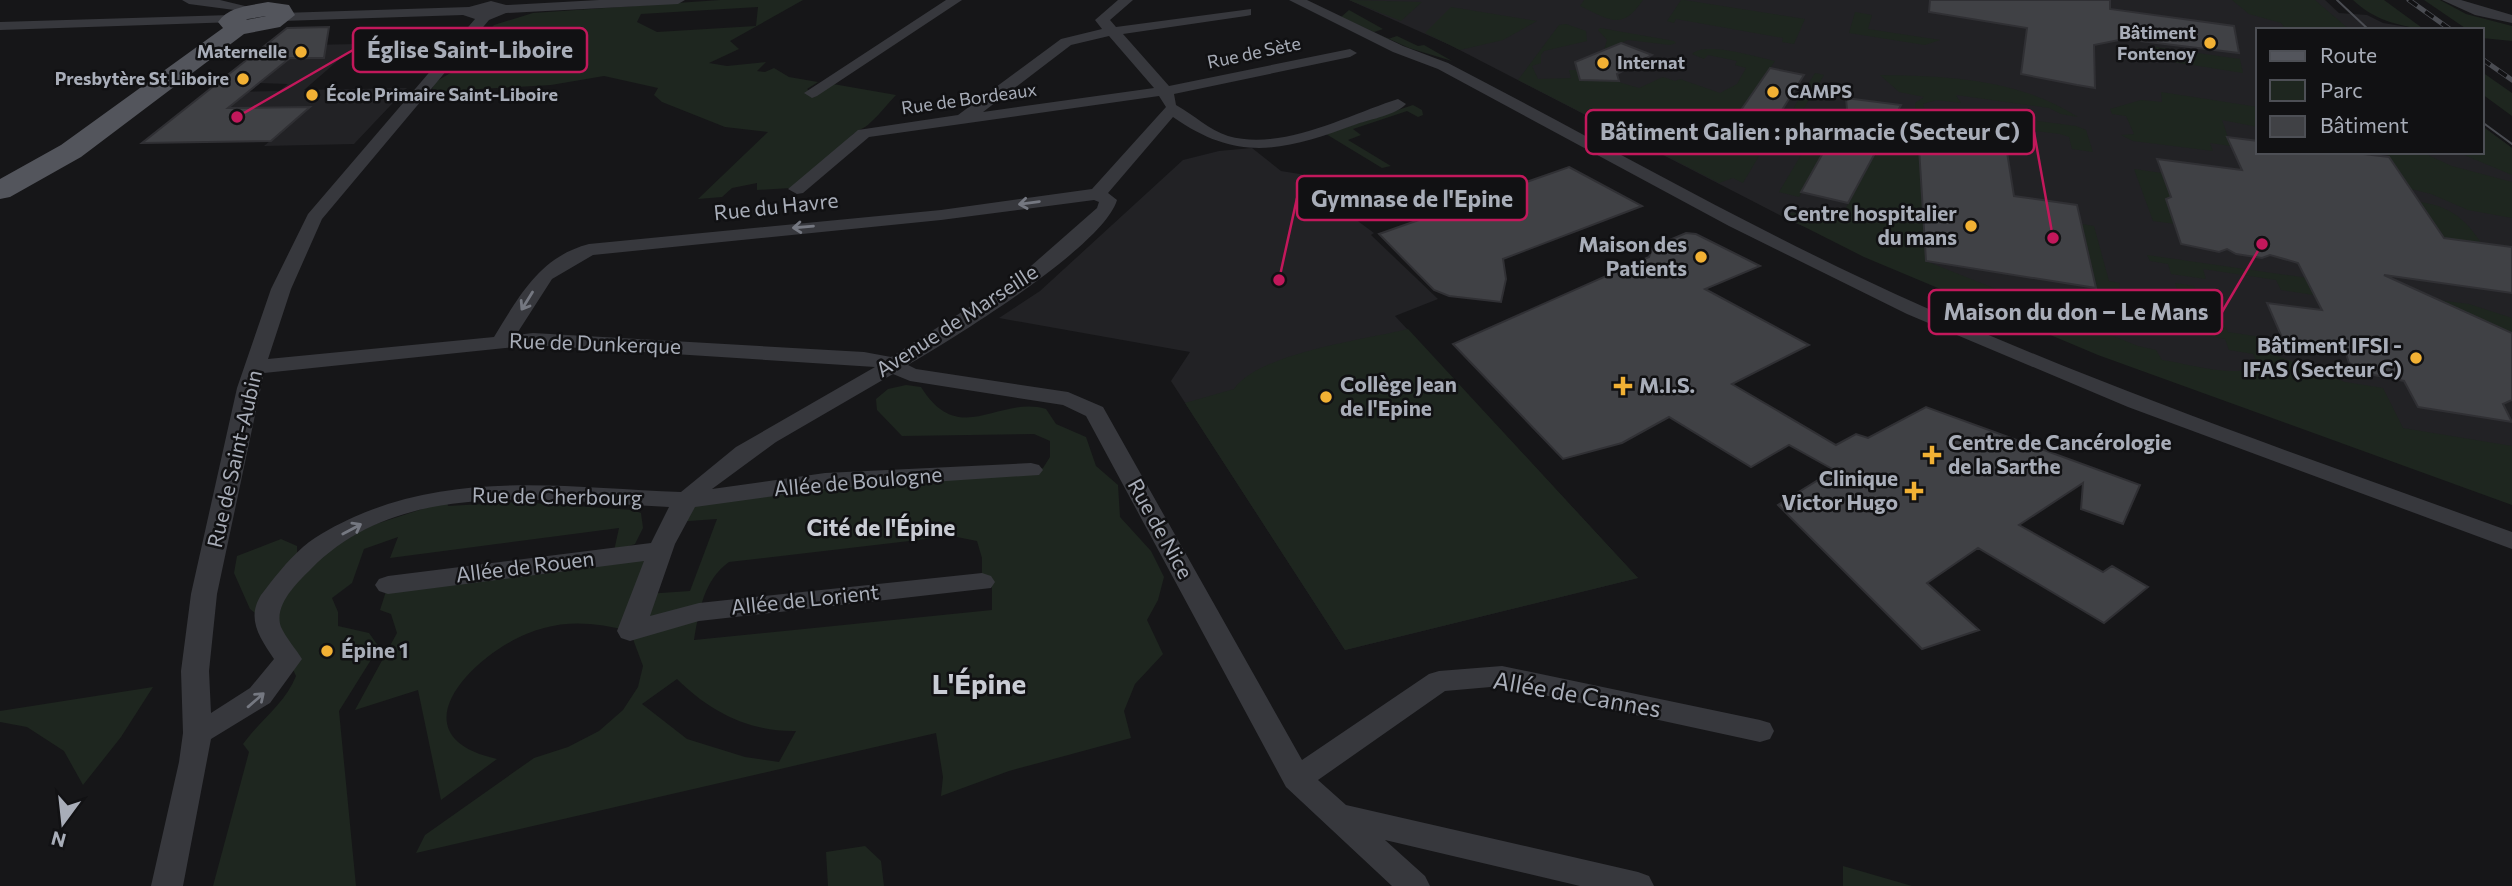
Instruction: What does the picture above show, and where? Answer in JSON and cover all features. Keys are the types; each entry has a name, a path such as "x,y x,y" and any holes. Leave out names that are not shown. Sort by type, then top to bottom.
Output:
{"main road":[{"path":"0,191 67,156 264,14"},
{"path":"0,216 42,186 67,156"}],"street":[{"path":"188,0 264,14"},
{"path":"0,26 678,0"},
{"path":"812,93 955,0"},
{"path":"1126,0 1102,20 1166,92 1172,109 1206,132 1230,142 1266,143 1288,139 1398,104"},
{"path":"1296,0 1398,49 1443,66 1806,259 1914,310 2191,423 2512,541"},
{"path":"2449,0 2480,12 2512,19"},
{"name":"Rue de Saint-Aubin","path":"167,886 194,762 197,733 195,671 204,594 247,388 281,289 314,218 490,9"},
{"path":"962,120 1066,42 1111,32 1246,12"},
{"name":"Rue de Sète","path":"1166,92 1350,53"},
{"name":"Rue de Bordeaux","path":"797,189 864,133 1166,92"},
{"path":"1097,194 1172,109"},
{"name":"Rue du Havre","path":"502,340 545,273 562,260 589,250 941,215 1097,194"},
{"name":"Avenue de Marseille","path":"630,631 642,606 661,550 686,500 723,470 788,426 1031,276 1105,210 1108,200 1097,194"},
{"name":"Rue de Dunkerque","path":"256,367 502,340 864,358 892,364"},
{"name":"Rue de Nice","path":"892,364 910,374 1068,399 1095,412 1297,779 1342,817 1413,886"},
{"name":"Allée de Boulogne","path":"686,500 825,481 1031,470"},
{"name":"Rue de Cherbourg","path":"197,733 249,706 275,683 288,659 268,628 270,601 314,551 350,529 385,513 435,498 485,492 686,500"},
{"name":"Allée de Rouen","path":"388,585 661,550"},
{"name":"Allée de Lorient","path":"630,631 699,612 982,582"},
{"name":"Allée de Cannes","path":"1297,779 1439,681 1502,676 1760,731"},
{"name":"Rue de Nice","path":"1342,817 1638,886"}],"shaded area":[{"name":"Centre hospitalier du mans","path":"1349,0 2325,0 2339,13 2367,15 2383,23 2413,28 2256,28 2256,154 2484,154 2484,127 2512,148 2512,495 1795,223 1450,45"},
{"name":"École Primaire Saint-Liboire","path":"357,44 304,90 407,88 354,144 264,146 309,107 216,108 227,92 279,91 288,84 259,83 280,65 241,65 250,57 248,54 263,46"},
{"name":"Collège Jean de l'Epine","path":"1252,148 1281,171 1312,176 1305,190 1320,193 1374,233 1371,235 1438,299 1395,316 1638,578 1345,650 1171,381 1190,352 999,318 1040,291 1183,160 1219,151"}],"green space":[{"path":"720,0 803,0 730,41 739,49 709,63 727,66 766,62 757,71 765,72 774,68 789,77 818,82 807,89 812,93 833,84 896,95 868,125 791,188 757,190 757,183 732,188 722,197 698,199 768,132 725,127 662,102 654,95 658,88 604,76 551,85 445,91 432,89 435,82 454,71 494,25 533,13","holes":["758,7 756,26 657,32 637,22 641,14"]},
{"path":"1349,0 1422,2 1401,21"},
{"path":"1584,0 1643,0 1629,16 1615,20 1580,6"},
{"path":"1681,0 1805,19 1794,44 1782,42 1783,38 1676,19 1674,23 1667,21"},
{"path":"2232,0 2315,0 2348,28 2284,27 2281,23 2249,14"},
{"path":"2353,0 2384,0 2422,28 2386,21"},
{"path":"2424,0 2440,0 2466,14 2512,26 2512,41 2484,38 2484,28 2465,28"},
{"path":"1451,7 1537,21 1503,40 1460,50 1425,33"},
{"path":"1349,10 1383,29 1375,32 1341,17"},
{"path":"1855,12 1872,15 1868,29 1940,40 1925,45 1849,33"},
{"path":"1566,24 1586,31 1587,41 1544,51 1541,63 1532,66 1538,79 1571,78 1569,70 1577,70 1639,88 1663,77 1675,81 1680,79 1720,93 1737,84 1746,68 1735,65 1737,61 1708,55 1704,59 1692,54 1708,49 1732,51 1775,61 1740,112 1785,122 1815,73 1824,75 1790,132 1775,129 1743,183 1733,178 1719,183 1518,80 1559,25"},
{"path":"1600,28 1676,43 1670,45 1628,40 1604,50 1607,40 1598,30"},
{"path":"1397,36 1418,46 1424,45 1452,61 1409,48 1389,39"},
{"path":"2155,47 2240,59 2243,73 2167,61 2157,56"},
{"path":"2484,73 2512,93 2512,116 2484,95"},
{"path":"1880,75 1957,79 2007,87 2055,104 2078,117 2061,114 2049,108 1956,95 1961,103 1937,100 1923,104 1925,110 1941,118 1915,115 1915,103 1924,97 1899,92"},
{"path":"2161,92 2256,107 2256,127 2222,120 2231,146 2210,143 2213,151 2133,141 2121,135 2134,134 2126,116 2112,114 2110,109 2141,100 2162,102"},
{"path":"1413,105 1422,110 1423,115 1418,117 1407,111 1353,129 1361,135 1348,140 1391,166 1382,168 1326,134"},
{"path":"1983,114 2076,126 2086,130 2093,152 2072,149 2069,137 2060,134 1950,120"},
{"path":"2484,127 2512,148 2512,175 2462,154 2484,154"},
{"path":"1817,128 1835,132 1799,197 1779,192"},
{"path":"1889,129 2003,145 2010,171 1920,159 1926,261 2138,346 2156,350 2162,360 2226,371 2250,369 2258,365 2253,354 2229,350 2225,339 2192,334 2175,283 2194,286 2208,320 2224,323 2228,332 2268,338 2275,355 2345,382 2383,388 2403,428 2512,446 2512,505 2098,355 1864,257 1779,214 1817,211 1841,217"},
{"path":"2387,154 2425,154 2452,166 2512,182 2512,218 2468,210 2431,194 2411,189"},
{"path":"2134,169 2162,173 2451,247 2420,202 2435,205 2458,216 2466,224 2497,267 2153,221"},
{"path":"2082,224 2094,226 2109,281 2120,283 2119,288 2097,288"},
{"path":"2147,255 2329,281 2314,295 2281,290 2276,280 2203,269 2206,279 2171,274 2168,264 2150,261"},
{"path":"2438,300 2469,304 2512,318 2512,333"},
{"path":"1408,329 1638,578 1345,650 1185,403 1234,389 1265,366 1288,357"},
{"path":"906,385 921,387 936,405 950,415 965,418 1012,408 1046,409 1056,424 1086,437 1096,466 1118,485 1120,517 1151,551 1164,577 1158,600 1147,620 1163,654 1135,684 1124,711 1131,738 1009,771 941,796 943,777 936,733 416,853 425,835 534,758 568,747 599,731 623,710 638,687 643,666 630,631 597,625 565,624 544,628 495,651 473,670 456,690 447,711 449,731 465,747 497,759 441,800 418,690 355,710 397,633 391,614 380,610 388,585 661,550 646,594 690,591 717,519 675,522 686,500 1031,470 1043,468 1050,457 1050,441 1034,434 902,436 877,410 876,399 888,389","holes":["952,536 977,541 982,558 982,582 992,583 992,610 694,640 708,587 729,562","677,679 702,701 731,717 762,728 796,731 779,762 745,757 687,739 642,704"]},
{"path":"447,501 448,506 519,502 633,510 641,513 643,528 635,544 614,551 619,528 390,558 398,537 364,549 352,583 332,598 338,612 338,626 369,633 379,647 339,711 356,886 213,886 249,752 243,744 279,703 296,676 288,659 259,616 250,609 234,573 237,556 281,539 297,546 297,558 376,524"},
{"path":"153,687 121,737 83,785 64,751 27,727 0,722 0,711"},
{"path":"865,846 881,861 884,886 828,886 826,852"},
{"path":"1843,866 1850,868 1912,886 1843,886"}],"building":[{"name":"Bâtiment Fontenoy","path":"1930,0 2110,0 2110,9 2234,26 2239,53 2124,39 2094,45 2095,88 2077,85 2021,74 2027,28 1929,12"},
{"path":"329,27 324,58 290,58 228,108 310,107 271,141 142,143 287,28"},
{"name":"Internat","path":"1621,43 1652,55 1617,74 1619,81 1580,80 1575,62"},
{"name":"CAMPS","path":"1770,68 1804,75 1777,118 1741,110"},
{"path":"1846,98 1901,105 1848,203 1801,192 1847,110"},
{"path":"1917,115 2003,127 2014,196 2077,205 2096,288 1926,261"},
{"path":"2227,137 2256,141 2256,154 2364,154 2389,157 2444,238 2512,247 2512,293 2384,275 2512,333 2512,400 2503,404 2512,422 2418,407 2404,381 2374,375 2349,363 2346,354 2289,346 2283,340 2267,303 2322,310 2298,263 2270,255 2262,258 2236,254 2227,249 2219,252 2181,244 2166,199 2171,197 2157,159 2242,170"},
{"path":"1569,167 1642,206 1503,259 1506,279 1501,302 1449,296 1434,290 1379,234"},
{"name":"Centre de Cancérologie de la Sarthe","path":"1686,233 1696,234 1760,266 1705,289 1809,345 1732,384 1836,445 1856,434 1868,438 1926,407 2140,485 2123,524 2081,509 2083,483 2019,525 2103,572 2112,566 2148,587 2104,623 1978,548 1927,583 1979,630 1922,649 1778,505 1834,470 1789,445 1751,467 1669,417 1622,443 1563,459 1453,344 1649,257 1653,247"}],"tram line":[{"path":"2337,0 2367,28"},
{"path":"2484,123 2512,144"}],"railway":[{"path":"2409,0 2448,28"},
{"path":"2484,60 2512,80"}],"place":[{"name":"Bâtiment Fontenoy","path":"2210,43"},
{"name":"Maternelle","path":"301,52"},
{"name":"Internat","path":"1603,63"},
{"name":"Presbytère St Liboire","path":"243,79"},
{"name":"CAMPS","path":"1773,92"},
{"name":"École Primaire Saint-Liboire","path":"312,95"},
{"name":"Église Saint-Liboire","path":"237,117"},
{"name":"Centre hospitalier du mans","path":"1971,226"},
{"name":"Bâtiment Galien : pharmacie (Secteur C)","path":"2053,238"},
{"name":"Maison du don – Le Mans","path":"2262,244"},
{"name":"Maison des Patients","path":"1701,257"},
{"name":"Gymnase de l'Epine","path":"1279,280"},
{"name":"Bâtiment IFSI - IFAS (Secteur C)","path":"2416,358"},
{"name":"M.I.S.","path":"1623,386"},
{"name":"Collège Jean de l'Epine","path":"1326,397"},
{"name":"Centre de Cancérologie de la Sarthe","path":"1932,455"},
{"name":"Clinique Victor Hugo","path":"1914,491"},
{"name":"Épine 1","path":"327,651"}],"district":[{"name":"Cité de l'Épine","path":"881,528"},
{"name":"L'Épine","path":"979,684"}]}
